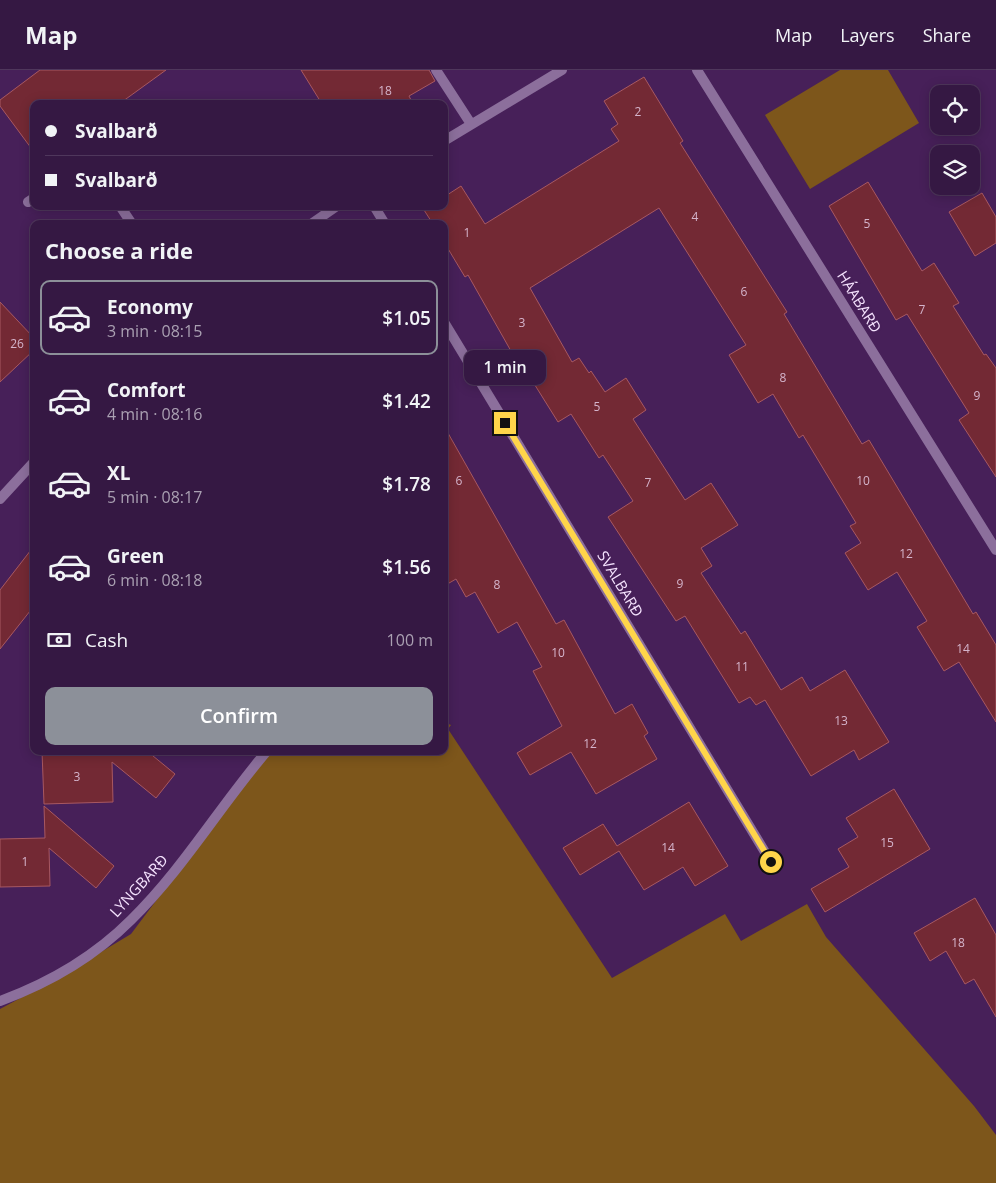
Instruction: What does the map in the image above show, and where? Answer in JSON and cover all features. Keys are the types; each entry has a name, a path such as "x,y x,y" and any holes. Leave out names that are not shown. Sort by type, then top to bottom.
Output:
{"street":[{"path":"436,70 471,124"},
{"path":"448,138 562,70"},
{"name":"HÁABARÐ","path":"697,70 996,550"},
{"path":"317,220 331,210"},
{"name":"SVALBARÐ","path":"448,329 771,862"},
{"path":"0,500 30,466"},
{"name":"LYNGBARÐ","path":"0,1001 27,991 64,971 99,948 131,920 159,890 264,755"}],"shaded area":[{"path":"840,70 888,70 919,123 810,189 765,115"},
{"path":"448,729 612,978 725,914 741,941 807,904 826,937 974,1106 996,1135 996,1183 0,1183 0,1009 56,979 131,934 216,821 259,755 448,755"}],"building":[{"path":"40,70 166,70 125,100 30,100 30,147 0,106 0,100"},
{"path":"301,70 429,70 435,81 409,96 411,100 320,100"},
{"path":"644,77 683,141 680,143 787,312 784,314 862,444 869,440 973,614 976,612 996,645 996,722 959,662 944,671 917,627 927,621 897,572 868,590 845,553 861,543 850,526 856,523 803,435 799,438 773,394 758,403 729,355 746,345 659,208 530,288 572,362 579,358 589,373 591,371 605,392 626,378 646,410 633,419 685,500 711,483 738,525 701,548 712,566 701,573 741,634 745,631 781,690 802,677 810,691 845,670 889,742 859,760 854,750 811,776 765,700 756,705 750,697 739,703 685,616 676,621 608,517 633,501 603,455 599,458 571,414 558,422 523,366 520,367 468,275 465,277 448,249 448,220 430,220 424,210 448,210 448,194 461,186 485,224 619,141 611,129 618,124 604,101"},
{"path":"868,182 922,271 934,263 959,303 953,306 984,355 986,354 996,368 996,477 959,420 969,413 907,314 896,320 829,206"},
{"path":"982,193 996,217 996,243 975,256 949,212"},
{"path":"0,302 30,334 30,354 0,382"},
{"path":"448,433 556,624 564,620 615,714 632,704 648,733 644,736 657,759 596,794 571,752 530,775 517,753 562,726 533,671 542,667 517,622 498,633 475,592 466,597 456,579 448,584"},
{"path":"30,551 30,611 0,649 0,590"},
{"path":"42,755 152,755 175,774 156,798 112,762 113,802 44,804"},
{"path":"894,789 930,849 825,912 811,889 849,867 838,849 858,837 846,818"},
{"path":"689,802 728,866 695,886 683,867 644,890 619,851 580,875 563,848 603,824 617,846"},
{"path":"44,806 114,866 96,888 49,848 50,886 0,887 0,839 45,838"},
{"path":"975,898 996,935 996,1017 974,979 965,984 946,951 930,961 914,933"}],"route":[{"path":"505,423 771,862"}]}
